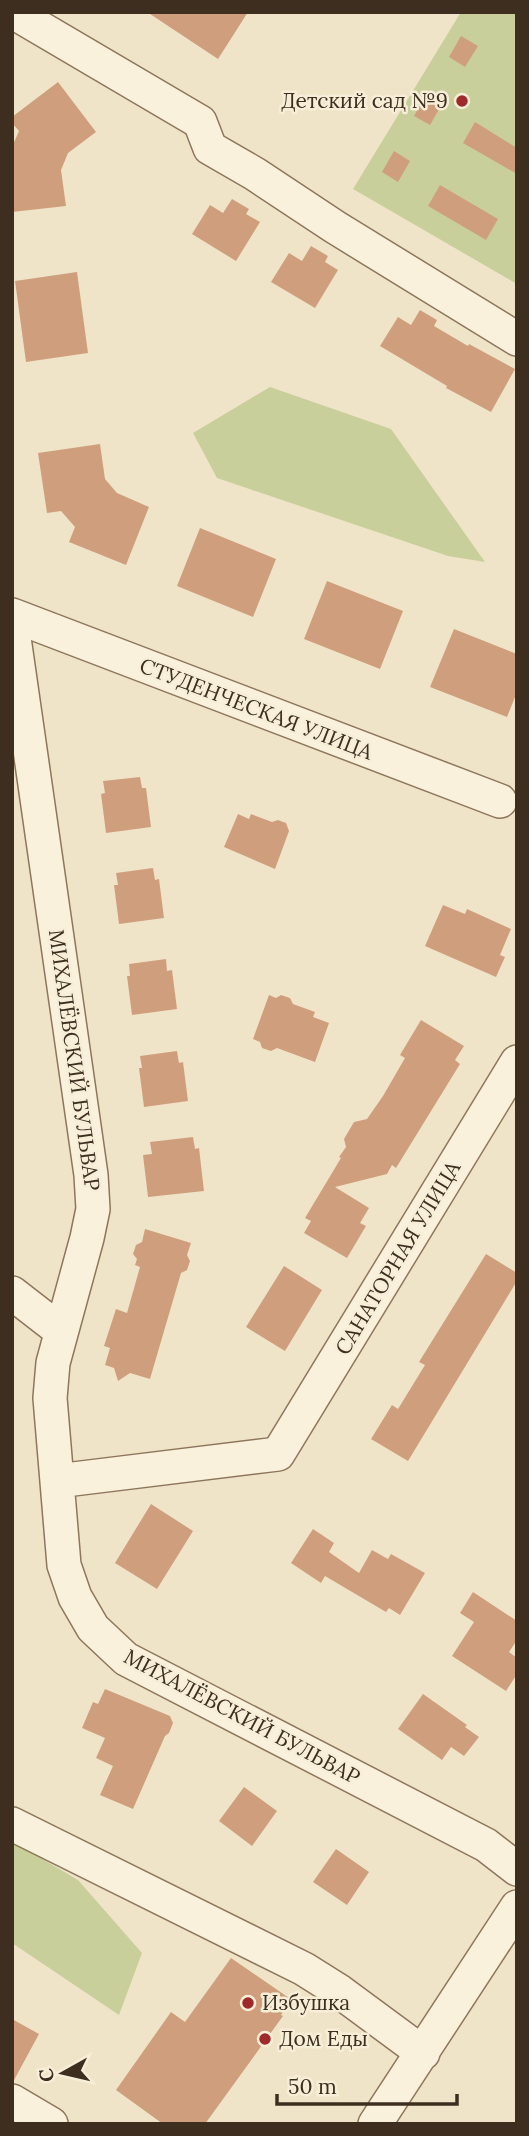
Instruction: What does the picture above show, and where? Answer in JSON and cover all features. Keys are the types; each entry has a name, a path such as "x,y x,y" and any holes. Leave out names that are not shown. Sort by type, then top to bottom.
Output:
{"street":[{"path":"13,12 200,122 210,148 517,339"},
{"name":"СТУДЕНЧЕСКАЯ УЛИЦА","path":"12,615 500,801"},
{"name":"МИХАЛЁВСКИЙ БУЛЬВАР","path":"12,624 91,1174 93,1209 53,1363 50,1398 64,1565 75,1597 93,1628 126,1660 486,1845 517,1869"},
{"name":"САНАТОРНАЯ УЛИЦА","path":"57,1481 278,1454 517,1062"},
{"path":"12,1293 61,1331"},
{"path":"12,1824 303,1969 339,1991 423,2053"},
{"path":"376,2124 517,1908"},
{"path":"12,2101 51,2124"}],"green space":[{"name":"Детский сад №9","path":"461,12 517,12 517,284 353,189"},
{"path":"270,387 391,429 485,562 448,556 217,478 193,433"},
{"path":"12,1841 78,1880 142,1953 119,2015 12,1943"}],"building":[{"path":"147,12 248,12 218,59"},
{"path":"461,36 478,46 465,67 449,57"},
{"path":"58,82 96,132 68,153 61,170 66,206 12,212 12,147 19,131 12,123 12,117"},
{"path":"426,95 442,104 430,125 414,116"},
{"path":"475,122 517,148 517,174 463,143"},
{"path":"394,151 410,161 398,182 382,172"},
{"path":"440,185 498,219 486,240 428,206"},
{"path":"232,199 249,209 246,214 260,222 236,261 192,234 210,205 223,213"},
{"path":"311,246 328,256 325,262 338,270 315,308 271,282 289,253 302,261"},
{"path":"77,272 88,353 26,362 15,281"},
{"path":"420,310 437,320 434,326 515,369 491,412 446,388 447,386 380,346 398,317 411,325"},
{"path":"100,444 105,479 117,493 149,507 126,565 69,542 75,527 61,511 47,513 38,453"},
{"path":"200,528 276,559 253,617 177,586"},
{"path":"327,581 403,611 380,669 304,639"},
{"path":"454,629 517,654 517,692 507,717 430,687"},
{"path":"140,777 142,788 146,788 151,827 106,833 101,794 105,793 103,781"},
{"path":"238,814 249,819 251,814 272,822 278,820 286,823 289,831 275,869 224,847"},
{"path":"153,868 155,880 159,879 164,918 119,924 114,885 118,885 116,873"},
{"path":"443,905 465,914 467,909 511,929 500,955 505,957 496,977 425,946"},
{"path":"166,959 167,971 172,970 177,1009 132,1015 127,976 130,976 129,964"},
{"path":"269,995 290,998 293,1004 315,1012 313,1017 329,1023 315,1062 277,1048 271,1051 262,1048 260,1042 253,1039"},
{"path":"421,1020 464,1046 455,1060 460,1064 396,1168 392,1165 387,1174 335,1187 369,1208 360,1223 366,1226 347,1258 304,1233 311,1221 305,1218 341,1158 339,1157 346,1147 344,1139 354,1122 367,1119 383,1096 405,1058 400,1055"},
{"path":"177,1051 179,1063 183,1062 188,1101 144,1107 140,1056"},
{"path":"193,1137 195,1149 199,1148 204,1191 148,1197 143,1155 152,1154 150,1142"},
{"path":"145,1229 191,1243 187,1255 190,1261 187,1270 181,1273 150,1379 130,1373 118,1381 114,1368 105,1365 110,1348 104,1346 116,1309 127,1313 140,1267 135,1265 137,1259 133,1254 136,1245 142,1242"},
{"path":"486,1254 517,1273 517,1281 408,1461 371,1439 392,1405 398,1409 425,1365 419,1362"},
{"path":"284,1266 322,1290 285,1351 246,1327"},
{"path":"151,1504 193,1531 157,1589 115,1563"},
{"path":"313,1529 334,1543 329,1552 359,1573 372,1550 388,1559 391,1554 425,1573 400,1615 389,1608 386,1612 325,1576 321,1583 291,1563"},
{"path":"473,1592 517,1621 517,1640 509,1652 517,1658 517,1674 506,1691 452,1656 474,1622 460,1613"},
{"path":"105,1689 170,1716 173,1723 133,1809 100,1795 113,1766 96,1758 105,1738 82,1728 93,1702 98,1704"},
{"path":"423,1694 467,1725 465,1727 479,1737 464,1756 451,1747 442,1760 398,1729"},
{"path":"244,1787 277,1811 252,1846 219,1821"},
{"path":"336,1849 369,1872 347,1905 313,1882"},
{"path":"231,1958 292,2000 205,2124 163,2124 116,2090 171,2012 185,2022"},
{"path":"12,2019 39,2034 13,2082 12,2082"}],"place":[{"name":"Детский сад №9","path":"462,101"},
{"name":"Избушка","path":"248,2003"},
{"name":"Дом Еды","path":"265,2039"}]}
